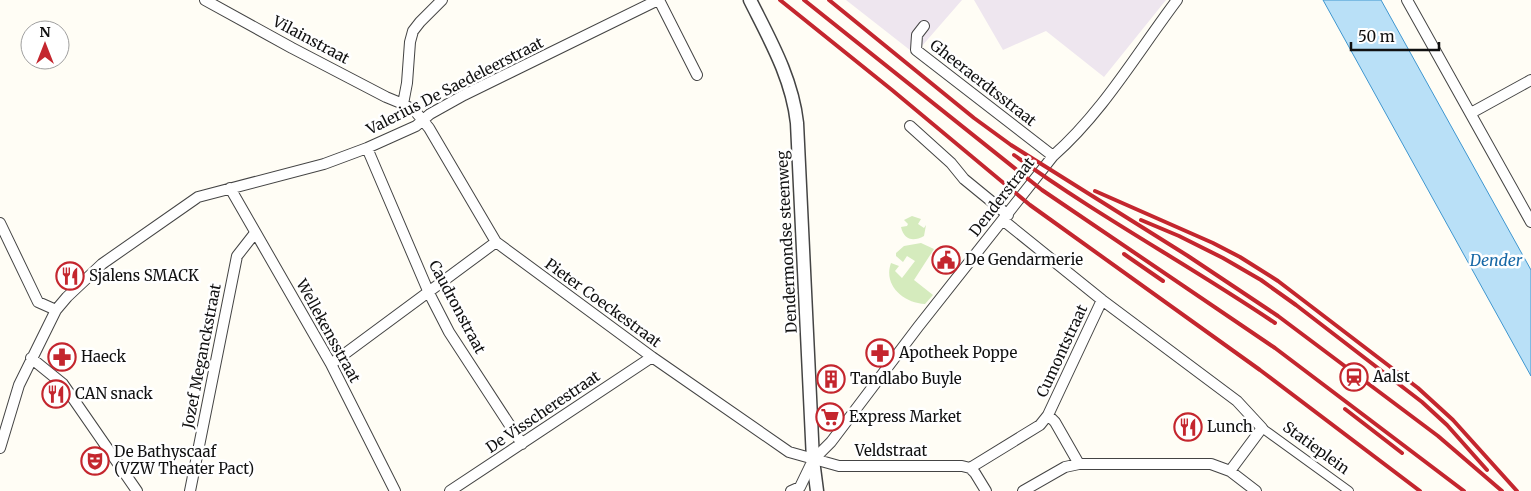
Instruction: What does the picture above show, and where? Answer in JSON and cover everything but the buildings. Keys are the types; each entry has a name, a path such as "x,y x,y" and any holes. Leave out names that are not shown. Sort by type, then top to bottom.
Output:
{"street":[{"name":"Vilainstraat","path":"205,0 300,52 403,104 415,111 423,120"},
{"path":"403,104 412,31 442,0"},
{"path":"659,0 696,75"},
{"name":"Valerius De Saedeleerstraat","path":"0,448 19,385 56,310 102,264 198,197 324,164 367,148 416,126 464,96 659,0"},
{"name":"Dendermondse steenweg","path":"750,0 784,69 795,103 798,123 814,460 818,491"},
{"name":"Denderstraat","path":"790,491 800,487 814,460 832,442 918,327 1006,218 1053,156 1075,137 1177,0"},
{"path":"1406,0 1531,222"},
{"name":"Gheeraerdtsstraat","path":"924,26 917,35 916,50 1053,156"},
{"path":"1471,113 1531,80"},
{"name":"Pieter Coeckestraat","path":"423,120 496,242 652,357 789,452 814,460"},
{"path":"910,126 951,163 964,179 1006,218 1102,300 1237,400 1262,428"},
{"name":"Caudronstraat","path":"367,148 429,293 449,332 522,444"},
{"name":"Wellekensstraat","path":"230,188 331,364 396,491"},
{"path":"0,223 38,302 56,310"},
{"name":"Jozef Meganckstraat","path":"190,491 237,256 255,232"},
{"path":"331,364 496,242"},
{"name":"Cumontstraat","path":"1048,415 1102,300"},
{"name":"De Visscherestraat","path":"450,491 652,357"},
{"path":"31,358 63,384 137,491"},
{"path":"986,491 970,468 1040,424 1048,415 1055,422 1079,464"},
{"name":"Statieplein","path":"1230,471 1262,428 1349,491"},
{"name":"Veldstraat","path":"814,460 838,466 962,466 970,468"},
{"path":"1023,491 1065,467 1079,464 1211,464 1230,471 1256,491"}],"shaded area":[{"path":"846,0 962,0 915,54"},
{"path":"974,0 1166,0 1104,77 1046,31 1003,50"}],"green space":[{"path":"912,216 921,219 918,224 924,228 926,225 924,236 916,239 910,239 904,235 901,227 907,226 908,224 904,220"},
{"path":"921,243 934,249 914,280 933,295 925,304 917,303 902,296 892,285 889,271 891,263 899,266 895,271 902,278 915,261 907,256 903,262 896,256 896,253 904,246"}],"water":[{"name":"Dender","path":"1323,0 1381,0 1531,270 1531,376"}],"railway":[{"path":"780,0 1030,205 1260,370 1420,491"},
{"path":"804,0 1042,190 1275,348 1464,491"},
{"path":"829,0 974,118 1011,145 1188,256 1278,316 1438,436 1502,491"},
{"path":"1014,155 1078,199 1275,323"},
{"path":"1095,191 1213,243 1240,257 1278,281 1418,388 1453,420 1517,491"},
{"path":"1141,220 1223,258 1261,280 1296,305 1422,402 1447,425 1487,470"},
{"path":"1124,254 1163,281"},
{"path":"1345,409 1402,453"}],"place":[{"name":"De Gendarmerie","path":"946,260"},
{"name":"Sjalens SMACK","path":"70,276"},
{"name":"Apotheek Poppe","path":"880,353"},
{"name":"Haeck","path":"62,357"},
{"name":"Aalst","path":"1354,377"},
{"name":"Tandlabo Buyle","path":"831,379"},
{"name":"CAN snack","path":"56,394"},
{"name":"Express Market","path":"830,417"},
{"name":"Lunch","path":"1188,427"},
{"name":"De Bathyscaaf (VZW Theater Pact)","path":"95,461"}]}
